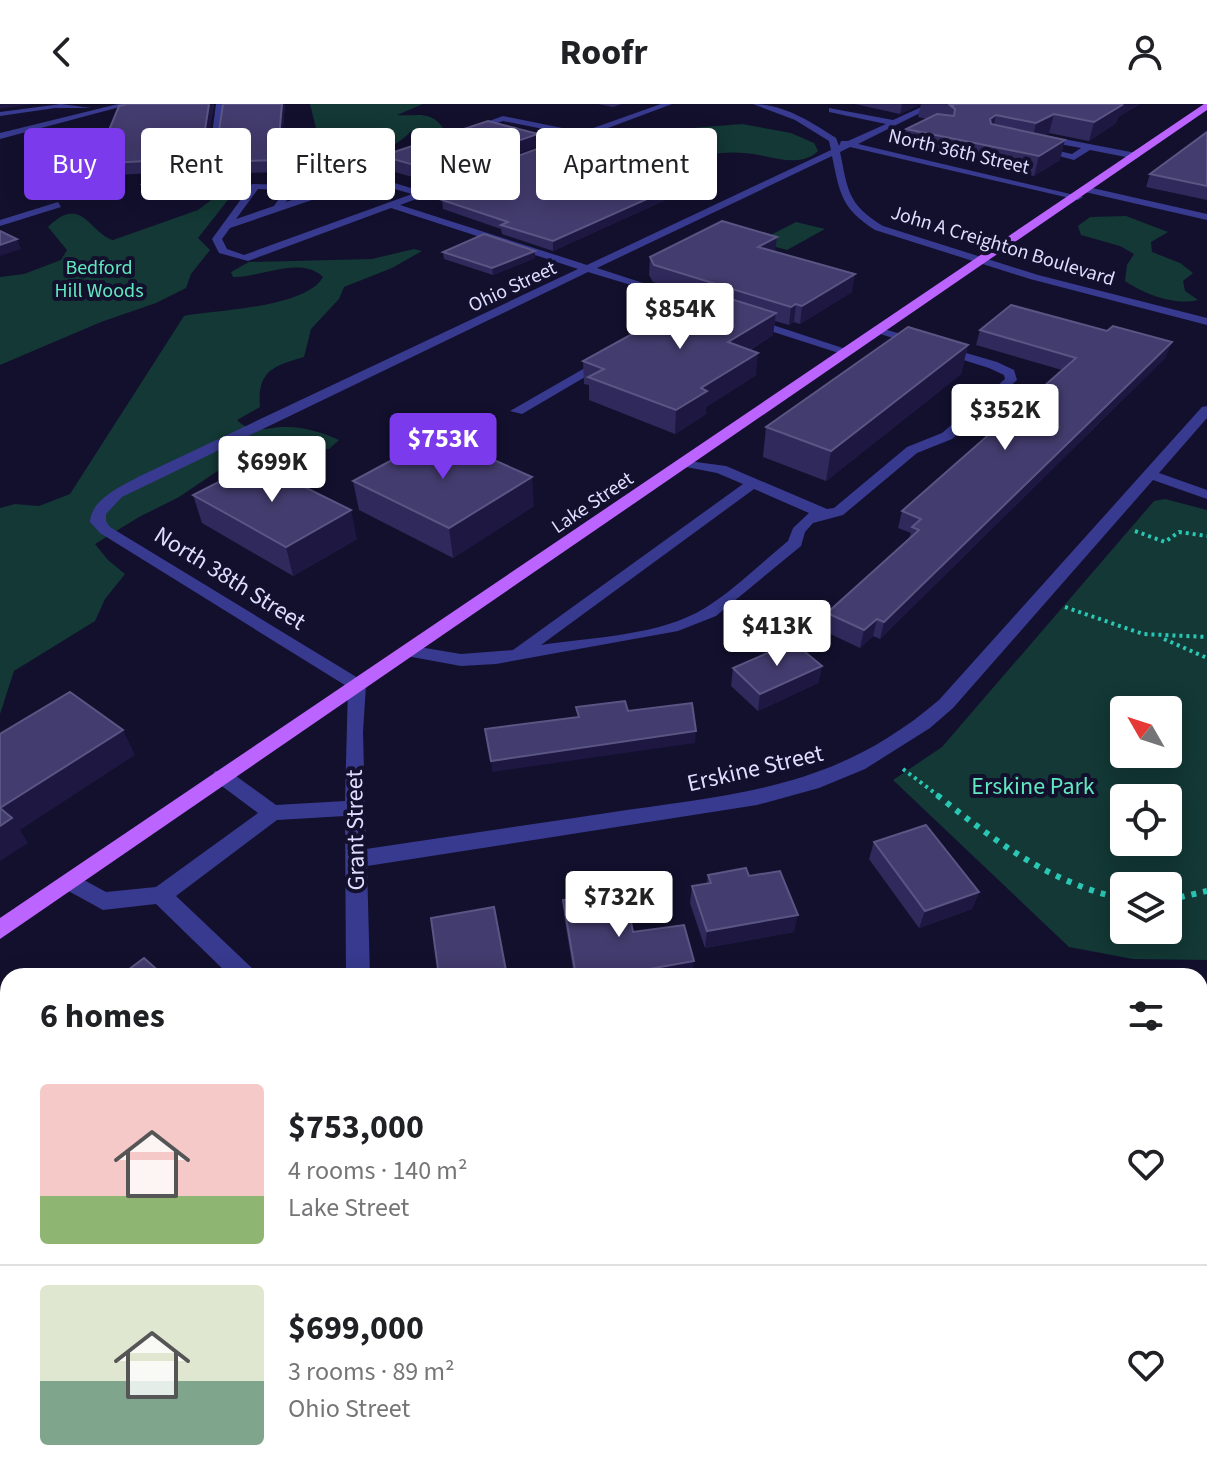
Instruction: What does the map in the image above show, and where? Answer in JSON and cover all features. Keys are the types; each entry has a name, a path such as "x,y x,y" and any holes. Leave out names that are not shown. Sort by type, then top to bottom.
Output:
{"main road":[{"name":"Lake Street","path":"0,930 1207,106"}],"street":[{"path":"0,136 127,104"},
{"path":"217,128 220,104"},
{"path":"602,128 668,104"},
{"path":"757,104 798,118 833,140"},
{"name":"Ohio Street","path":"106,503 145,479 934,104"},
{"path":"0,114 55,106 99,111"},
{"path":"832,110 916,123"},
{"path":"495,128 482,125 503,118 550,128"},
{"path":"1019,146 1033,148 1048,139 1136,156"},
{"name":"North 36th Street","path":"833,140 1207,217"},
{"name":"John A Creighton Boulevard","path":"833,140 845,198 858,215 900,236 1207,322"},
{"path":"226,226 368,180 411,191"},
{"path":"278,208 291,187 255,186 217,239 223,251 244,259 411,198"},
{"path":"0,223 58,205"},
{"path":"391,205 849,352"},
{"path":"691,314 704,306"},
{"path":"407,651 461,660 516,655 638,635 672,627 710,612 795,543 798,531 808,520 823,513 838,512 912,450 947,436 1011,380 1010,373 993,365 881,330"},
{"path":"517,411 624,351"},
{"name":"Erskine Street","path":"356,859 757,798 818,782 878,757 913,735 946,704 1207,410"},
{"path":"686,463 721,469 823,513"},
{"path":"1150,474 1207,495"},
{"path":"516,655 753,483"},
{"name":"North 38th Street","path":"106,503 98,513 98,522 105,530 357,685"},
{"name":"Grant Street","path":"357,685 358,968"},
{"path":"222,776 272,813"},
{"path":"71,882 103,901 161,895 272,813 355,808"},
{"path":"161,895 237,968"}],"path":[{"path":"1127,528 1165,542 1171,534 1180,531 1207,536"},
{"path":"1061,606 1124,629 1160,637 1207,658"},
{"path":"1160,637 1207,637"},
{"path":"903,768 1013,851 1054,876 1101,897 1110,898"},
{"path":"1182,897 1207,891"}],"green space":[{"path":"310,104 423,104 397,115 427,116 443,128 411,128 411,132 395,144 395,128 316,128"},
{"path":"742,124 791,133 814,143 818,151 810,157 792,160 733,152 717,154 717,128 692,128"},
{"name":"Bedford Hill Woods","path":"211,200 227,200 198,238 210,250 191,274 186,288 0,365 0,277 24,274 61,260 67,250 48,227 60,218 77,214 113,240 198,210"},
{"path":"1126,216 1168,232 1151,242 1152,252 1180,263 1193,273 1183,281 1185,291 1198,300 1170,300 1133,286 1125,281 1127,265 1134,254 1120,246 1081,235 1078,226 1090,217"},
{"path":"796,222 825,229 787,250 757,242"},
{"path":"414,249 422,251 392,268 344,287 339,299 311,329 304,357 269,372 261,385 260,407 237,420 249,428 300,428 339,440 329,449 285,452 222,468 179,497 95,544 125,574 105,599 95,621 14,671 0,714 0,508 15,504 39,506 70,494 184,316 280,301 313,287 323,277 303,268 233,277 231,272 249,262 372,259"},
{"name":"Erskine Park","path":"1165,499 1207,510 1207,960 1133,959 1069,947 893,780 942,747 1154,501"}],"building":[{"path":"209,104 205,128 141,128 141,161 125,162 125,128 110,128 119,106"},
{"path":"223,104 282,104 280,128 267,128 267,160 251,161 251,128 219,128"},
{"path":"948,104 1122,105 1094,122 1054,114 1036,123 996,115 990,119 991,124 1065,140 1039,156 906,129 937,114 954,116 955,109 951,106 954,105"},
{"path":"488,121 515,128 467,128"},
{"path":"520,129 536,135 520,140"},
{"path":"1207,132 1207,186 1150,174"},
{"path":"411,146 411,164 395,160 395,152"},
{"path":"536,149 536,200 645,200 553,241 501,225 508,222 442,200 520,200 520,155"},
{"path":"722,221 777,237 758,247 855,274 802,306 796,304 791,307 654,265 650,257"},
{"path":"0,231 17,239 0,245"},
{"path":"484,234 535,251 492,268 443,252"},
{"path":"708,292 776,313 728,342 758,353 701,388 707,391 676,410 588,377 604,369 583,361"},
{"path":"1011,305 1107,331 1113,326 1172,342 884,622 877,619 864,630 827,613 919,530 912,527 921,519 902,511 1076,358 980,330"},
{"path":"908,327 968,345 831,451 766,427"},
{"path":"438,435 532,477 449,528 353,481"},
{"path":"256,463 351,510 286,547 193,495"},
{"path":"793,642 822,666 760,694 733,668"},
{"path":"70,692 123,730 0,808 0,734"},
{"path":"625,701 628,711 692,703 696,731 491,761 485,729 579,717 576,707"},
{"path":"0,808 12,818 0,826"},
{"path":"926,825 979,892 925,911 874,842"},
{"path":"746,868 749,876 780,871 798,915 707,931 692,886 711,883 708,875"},
{"path":"625,892 633,932 684,925 694,961 655,968 575,968 563,900"},
{"path":"494,907 505,968 438,968 431,918"},
{"path":"144,958 155,968 131,968"}]}
